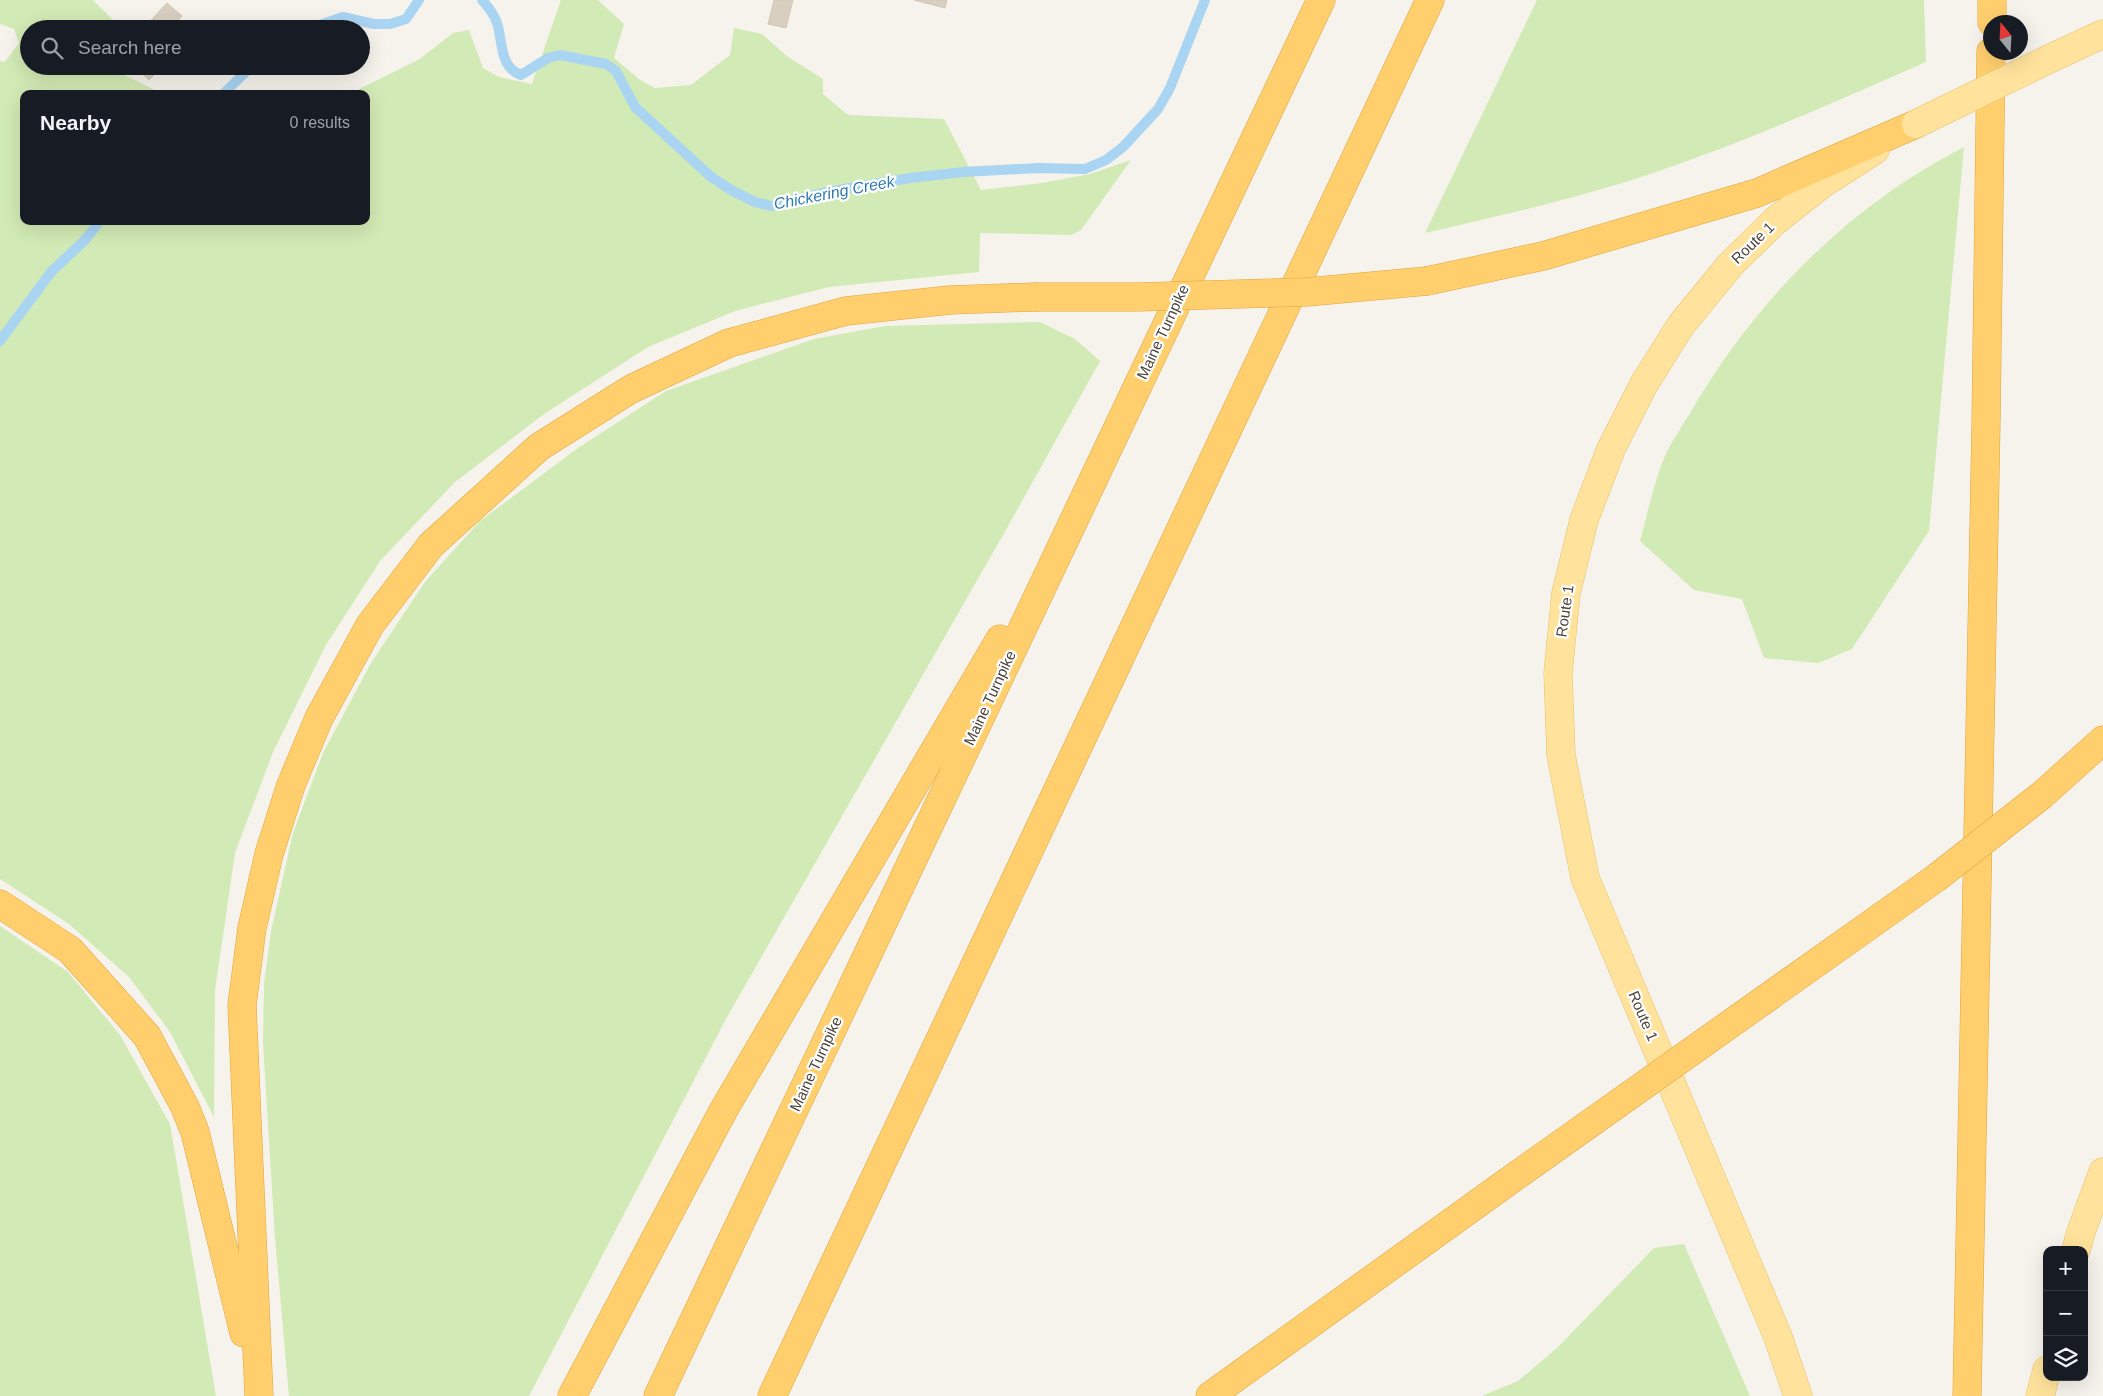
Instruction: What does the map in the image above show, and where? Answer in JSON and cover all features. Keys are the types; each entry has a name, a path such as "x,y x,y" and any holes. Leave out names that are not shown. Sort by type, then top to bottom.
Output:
{"highway":[{"name":"Maine Turnpike","path":"658,1396 1321,0"},
{"path":"772,1396 1430,0"},
{"path":"1992,0 1992,15"},
{"path":"1967,1396 1986,473 1991,60"},
{"path":"259,1396 242,1004 252,928 269,854 291,785 319,718 370,626 431,545 539,447 631,389 729,343 846,312 950,300 1307,292 1427,281 1543,256 1757,193 1916,124"},
{"path":"572,1396 723,1111 1092,482"},
{"path":"1210,1396 1936,878 2042,795 2103,740"},
{"path":"0,904 70,950 147,1036 186,1107 195,1132 219,1224 259,1396"}],"main road":[{"name":"Route 1","path":"1798,1396 1778,1337 1584,878 1561,755 1558,673 1566,593 1584,520 1611,449 1644,384 1681,325 1731,264 1775,221 1822,184 1916,124 2103,34"},
{"path":"2077,1246 2103,1172"},
{"path":"2040,1396 2044,1381"}],"green space":[{"path":"0,0 93,0 113,20 20,20 20,75 124,75 155,90 20,90 20,225 370,225 370,90 357,90 420,59 453,33 469,30 483,68 499,77 532,84 561,0 598,0 624,24 614,58 640,80 655,88 691,85 730,55 734,28 762,34 788,57 823,79 823,94 848,115 944,119 981,190 1042,183 1090,174 1131,160 1081,230 1071,235 980,233 979,272 829,287 735,311 648,347 544,414 455,482 380,561 326,645 273,752 235,853 215,990 214,1117 170,1032 129,977 69,924 0,879 0,61 5,62 19,43 14,29 0,24"},
{"path":"1537,0 1924,0 1926,62 1758,134 1656,172 1570,198 1425,233"},
{"path":"1964,147 1929,531 1852,649 1818,663 1764,658 1742,599 1694,590 1640,541 1653,490 1663,461 1677,434 1719,368 1747,329 1810,258 1882,197"},
{"path":"1040,322 1075,339 1100,361 1007,528 727,1017 529,1396 289,1396 275,1238 263,1043 264,984 271,931 293,833 323,753 371,663 425,582 480,521 578,448 666,391 814,339 885,326"},
{"path":"0,926 68,972 120,1035 170,1124 216,1396 0,1396"},
{"path":"1684,1244 1750,1396 1482,1396 1518,1381 1557,1348 1654,1248"}],"building":[{"path":"774,0 793,0 786,28 768,24"},
{"path":"914,0 947,0 945,8"},
{"path":"167,3 182,16 178,20 151,20"},
{"path":"144,75 154,75 149,80"}],"waterway":[{"name":"Chickering Creek","path":"370,23 390,24 406,19 419,0"},
{"name":"Chickering Creek","path":"482,0 496,19 505,60 514,71 521,75 548,58 560,55 606,64 616,71 635,107 710,176 731,190 755,202 771,206 826,192 910,178 963,172 1039,168 1085,169 1106,160 1123,147 1158,109 1170,88 1205,0"},
{"name":"Chickering Creek","path":"334,20 343,17 356,20"},
{"name":"Chickering Creek","path":"227,90 243,75"},
{"name":"Chickering Creek","path":"0,341 51,272 85,240 97,225"}]}
